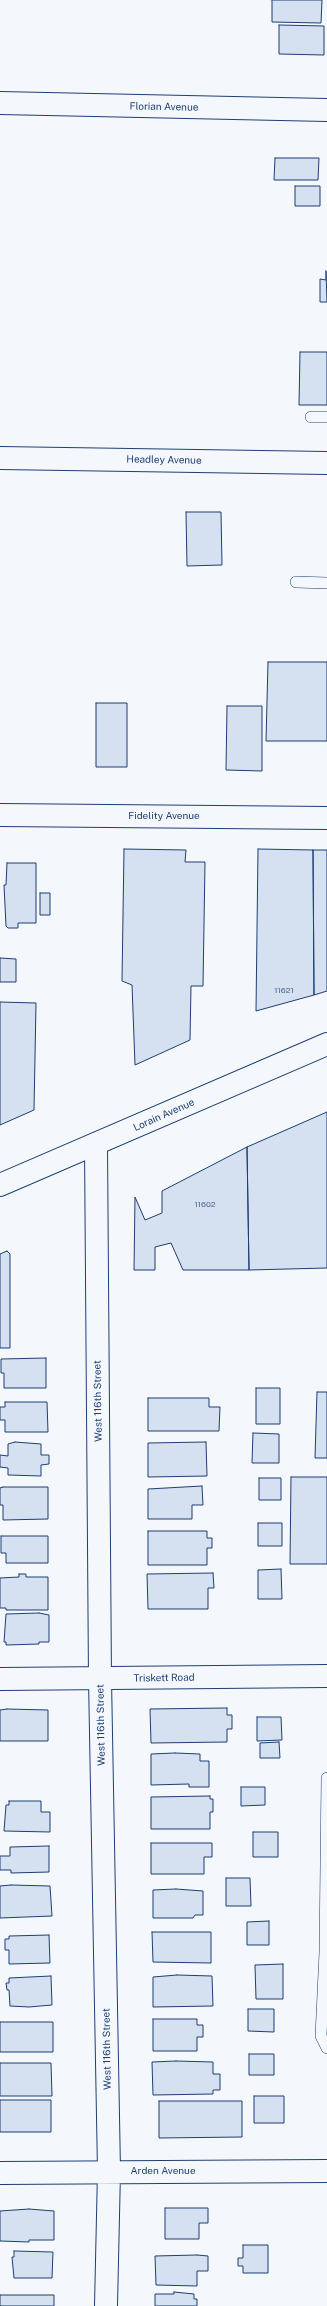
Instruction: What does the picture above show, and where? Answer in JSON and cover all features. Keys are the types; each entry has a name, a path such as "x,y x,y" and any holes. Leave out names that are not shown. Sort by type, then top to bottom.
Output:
{"street":[{"name":"Florian Avenue","path":"0,103 327,110"},
{"name":"Headley Avenue","path":"0,458 327,463"},
{"name":"Fidelity Avenue","path":"0,815 327,818"},
{"name":"Lorain Avenue","path":"0,1185 327,1044"},
{"name":"West 116th Street","path":"96,1144 100,1679 109,2171 106,2306"},
{"name":"Triskett Road","path":"0,1679 327,1676"},
{"name":"Arden Avenue","path":"0,2173 109,2171 327,2171"}],"lane":[{"path":"311,417 327,417"},
{"path":"296,582 327,583"},
{"path":"327,1778 325,1952 321,2036 327,2048"}],"building":[{"path":"272,0 322,0 321,23 272,22"},
{"path":"279,25 324,26 324,55 279,54"},
{"path":"275,158 319,158 318,180 274,180"},
{"path":"295,186 320,186 320,206 295,206"},
{"path":"326,271 327,302 320,302 320,279 326,280"},
{"path":"300,352 327,352 327,405 299,405"},
{"path":"186,512 221,512 222,565 187,566"},
{"path":"268,662 327,662 327,741 266,741"},
{"path":"96,703 127,703 127,767 96,767"},
{"path":"227,706 262,706 262,771 226,770"},
{"path":"124,849 186,850 185,862 205,862 203,986 191,986 190,1040 135,1065 132,985 122,981"},
{"path":"258,849 313,850 314,995 256,1011"},
{"path":"313,850 327,850 327,991 314,995"},
{"path":"7,863 36,863 36,923 18,923 18,928 8,928 6,926 4,885 6,885"},
{"path":"40,893 50,893 50,915 40,915"},
{"path":"0,958 16,959 16,982 0,982"},
{"path":"0,1002 36,1003 34,1110 0,1125"},
{"path":"327,1112 327,1268 249,1270 247,1147"},
{"path":"247,1147 249,1270 183,1270 171,1243 155,1247 155,1270 134,1270 135,1197 145,1220 162,1213 162,1191"},
{"path":"7,1251 10,1254 10,1348 0,1348 0,1254"},
{"path":"46,1358 46,1388 4,1388 4,1373 1,1373 1,1359"},
{"path":"256,1388 280,1388 280,1424 256,1424"},
{"path":"317,1392 327,1392 327,1458 315,1458"},
{"path":"148,1398 209,1398 209,1407 220,1407 219,1431 148,1431"},
{"path":"5,1402 47,1402 48,1432 5,1432 5,1420 0,1420 0,1407 5,1407"},
{"path":"253,1433 279,1434 279,1463 252,1463"},
{"path":"15,1442 41,1444 41,1455 49,1455 49,1464 41,1465 41,1476 8,1475 8,1468 0,1467 0,1455 8,1456 8,1444"},
{"path":"206,1442 207,1476 148,1477 148,1443"},
{"path":"291,1477 327,1477 327,1564 290,1564"},
{"path":"259,1478 281,1478 281,1500 259,1500"},
{"path":"202,1486 203,1505 192,1505 192,1519 148,1519 148,1489"},
{"path":"48,1487 48,1519 3,1520 3,1505 0,1505 0,1488"},
{"path":"258,1523 282,1523 282,1546 258,1546"},
{"path":"148,1531 207,1531 207,1538 212,1538 212,1548 207,1548 207,1565 148,1565"},
{"path":"1,1536 48,1536 48,1563 6,1563 6,1553 1,1553"},
{"path":"281,1569 282,1599 258,1599 258,1570"},
{"path":"213,1573 214,1588 208,1588 208,1609 148,1609 147,1574"},
{"path":"19,1574 26,1574 26,1577 48,1577 48,1610 6,1610 6,1608 0,1608 0,1578 19,1577"},
{"path":"39,1613 49,1615 49,1642 39,1642 39,1644 6,1645 6,1642 4,1642 6,1614"},
{"path":"227,1708 227,1715 232,1715 232,1729 227,1729 227,1742 151,1743 150,1709"},
{"path":"0,1710 48,1710 48,1741 0,1741"},
{"path":"257,1717 281,1717 282,1740 257,1741"},
{"path":"279,1742 280,1758 260,1758 260,1743"},
{"path":"151,1754 200,1754 200,1761 209,1761 209,1787 189,1787 189,1784 151,1785"},
{"path":"241,1787 265,1787 265,1805 241,1806"},
{"path":"210,1796 210,1799 213,1799 213,1812 210,1812 210,1829 151,1829 151,1797"},
{"path":"9,1801 41,1801 41,1812 50,1812 50,1832 4,1831 6,1805 9,1805"},
{"path":"253,1832 278,1832 278,1857 253,1857"},
{"path":"151,1843 212,1843 212,1857 204,1857 204,1874 151,1874"},
{"path":"49,1846 49,1872 11,1873 11,1870 0,1870 0,1856 10,1856 10,1847"},
{"path":"226,1878 250,1878 251,1906 226,1906"},
{"path":"0,1886 50,1886 52,1916 0,1918"},
{"path":"176,1889 203,1891 203,1915 195,1915 193,1918 153,1918 153,1890"},
{"path":"269,1921 269,1945 247,1945 247,1922"},
{"path":"152,1932 211,1932 211,1963 153,1962"},
{"path":"49,1935 50,1963 9,1964 9,1950 5,1950 5,1939 9,1939 9,1936"},
{"path":"283,1964 283,1999 256,1999 255,1965"},
{"path":"177,1975 212,1976 213,2006 153,2007 153,1977"},
{"path":"51,1976 52,2005 29,2007 10,2006 9,1990 7,1990 6,1983 9,1983 9,1978"},
{"path":"248,2009 274,2009 274,2032 248,2031"},
{"path":"153,2019 197,2019 197,2025 203,2025 203,2037 197,2037 197,2051 153,2051"},
{"path":"0,2022 53,2022 53,2052 0,2052"},
{"path":"249,2054 274,2054 274,2075 249,2075"},
{"path":"152,2062 213,2062 213,2074 220,2074 220,2090 213,2090 213,2094 153,2095"},
{"path":"0,2063 51,2063 52,2096 0,2096"},
{"path":"254,2096 284,2096 284,2123 254,2123"},
{"path":"0,2100 51,2100 51,2132 0,2132"},
{"path":"159,2101 242,2101 242,2137 159,2138"},
{"path":"165,2208 208,2208 208,2223 199,2223 199,2239 165,2239"},
{"path":"29,2209 54,2211 54,2240 29,2240 29,2242 0,2241 0,2211"},
{"path":"243,2245 268,2245 268,2273 243,2273 243,2266 238,2266 238,2258 243,2258"},
{"path":"14,2251 53,2252 52,2278 14,2278 12,2257 14,2257"},
{"path":"155,2256 208,2256 208,2271 197,2271 197,2286 156,2285"},
{"path":"174,2292 194,2294 194,2299 197,2299 197,2306 155,2306 155,2294 174,2294"},
{"path":"0,2295 54,2295 54,2306 0,2306"}]}
